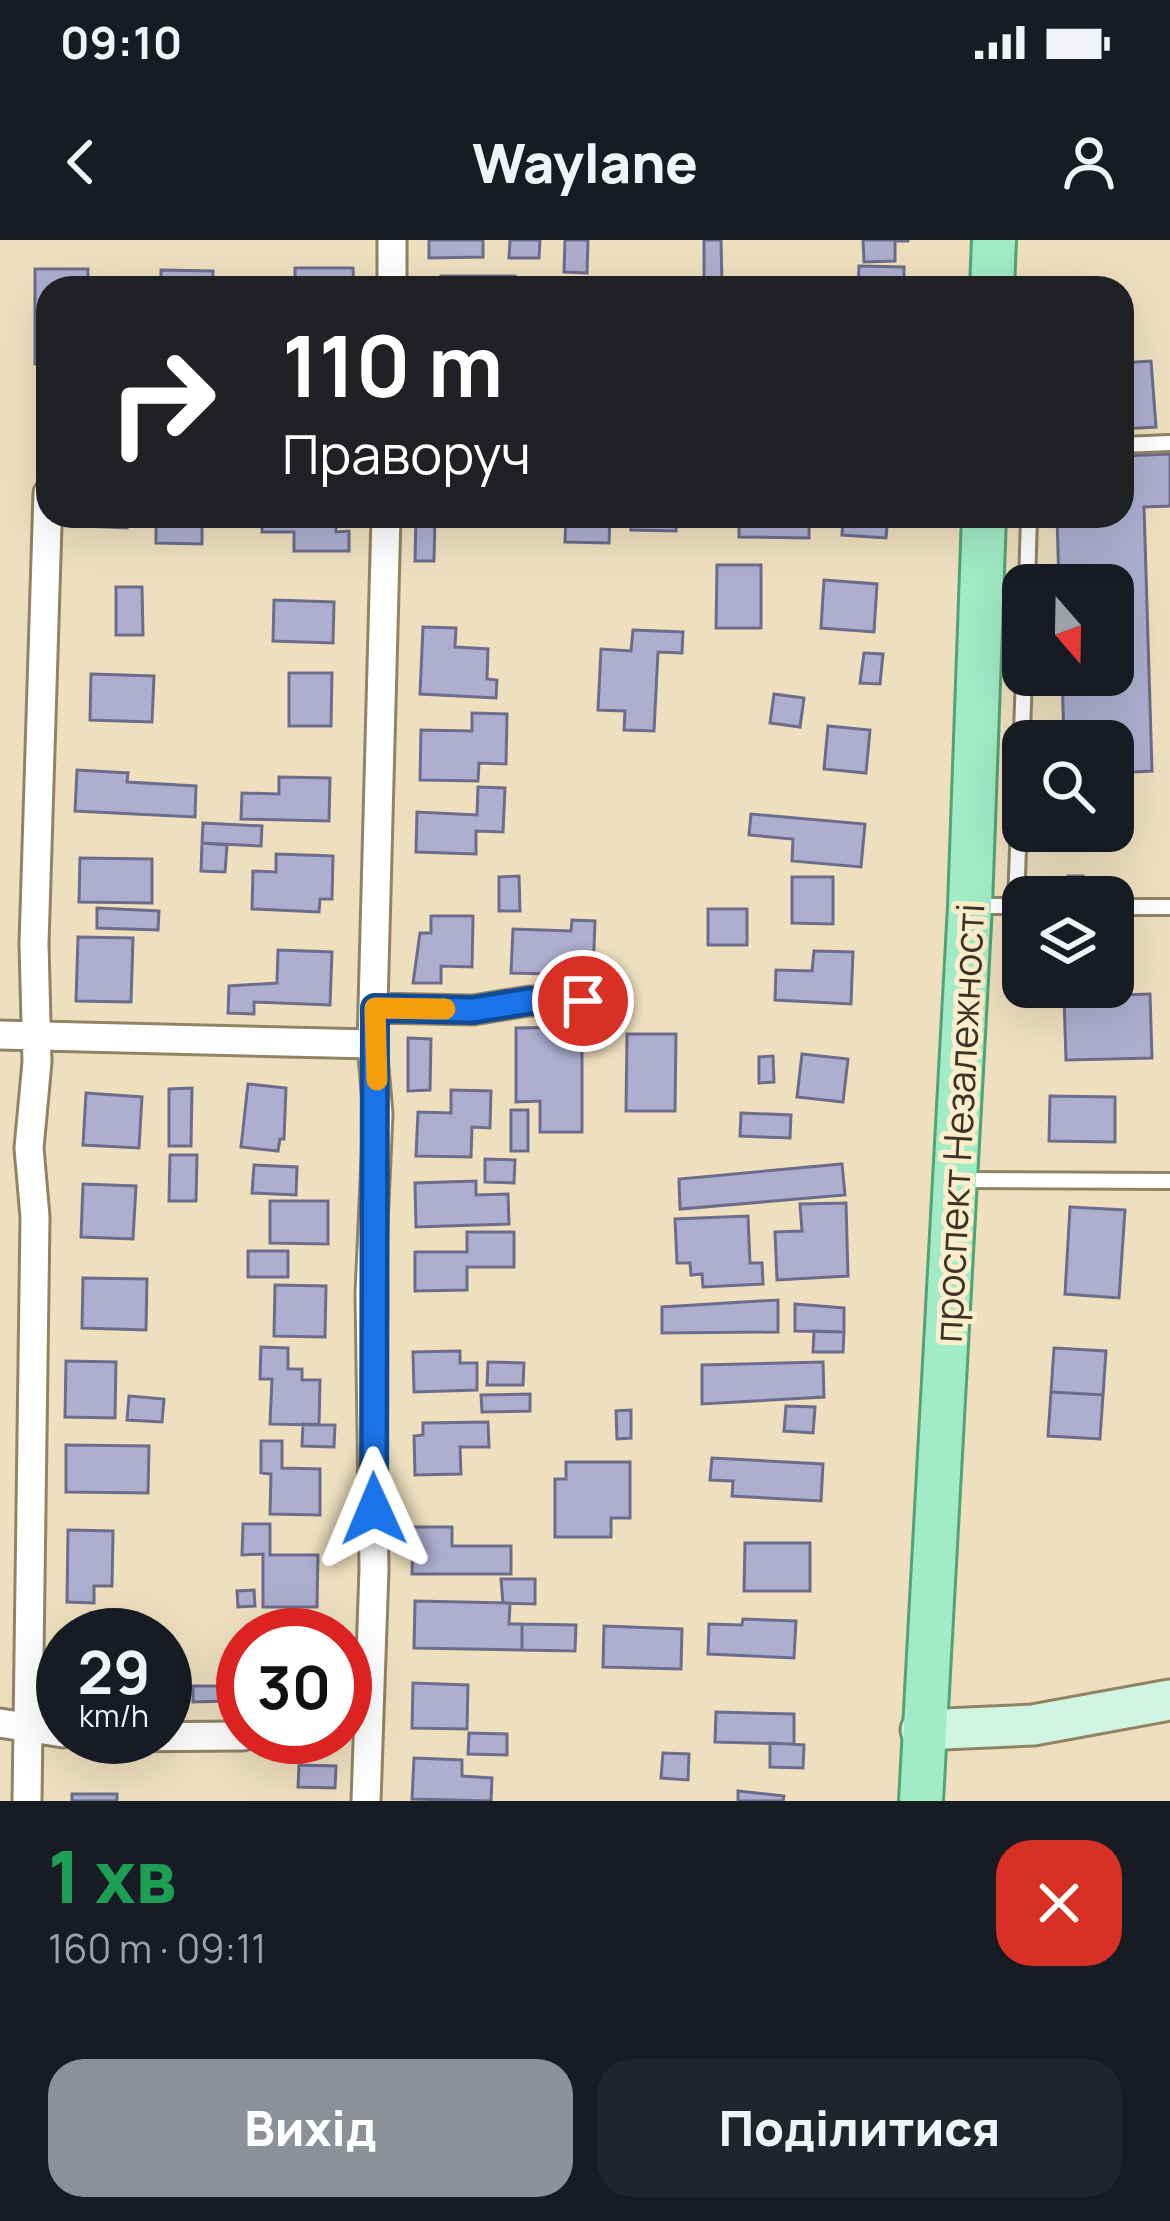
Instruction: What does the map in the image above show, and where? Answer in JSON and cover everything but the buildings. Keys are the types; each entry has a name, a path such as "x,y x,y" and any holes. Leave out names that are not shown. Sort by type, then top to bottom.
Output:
{"main road":[{"path":"992,276 994,240"},
{"name":"проспект Незалежності","path":"921,1801 921,1730 970,906 984,528"},
{"name":"проспект Незалежності","path":"904,1801 921,1730"}],"street":[{"path":"392,240 392,276"},
{"path":"27,1801 13,1725 34,1217 29,1148 47,528"},
{"path":"370,1608 374,1570 370,1293 378,1114 372,1044 386,528"},
{"path":"375,1008 473,1010 529,1001 593,1002"},
{"path":"0,1034 372,1044"},
{"path":"921,1730 1033,1725 1170,1700"},
{"path":"361,1764 366,1801"}],"lane":[{"path":"1134,444 1170,443"},
{"path":"1028,564 1029,528"},
{"path":"1021,876 1024,696"},
{"path":"970,906 1002,906"},
{"path":"1134,907 1170,907"},
{"path":"955,1180 1170,1181"}],"slow traffic":[{"path":"377,1080 372,1044 375,1008 445,1009"}],"route":[{"path":"374,1509 370,1293 378,1114 372,1044 375,1008 473,1010 512,1002 583,1001"}]}
